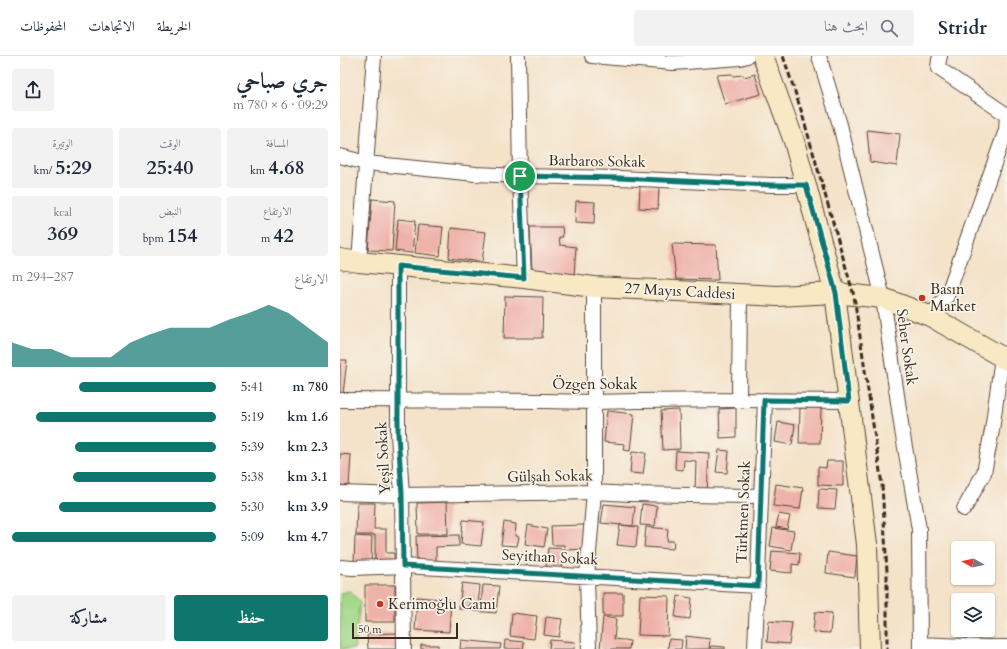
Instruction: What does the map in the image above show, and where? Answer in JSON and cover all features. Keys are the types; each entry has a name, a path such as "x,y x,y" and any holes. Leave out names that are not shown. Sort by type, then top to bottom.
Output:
{"street":[{"path":"360,262 374,56"},
{"path":"518,56 520,176 524,278"},
{"path":"592,56 673,63 740,58 747,56"},
{"path":"763,56 794,141 836,293 867,544 870,649"},
{"name":"Seher Sokak","path":"819,56 840,125 883,298 902,430 919,529 920,646"},
{"path":"930,316 947,296 1006,130 1007,115 938,68 940,56"},
{"name":"Barbaros Sokak","path":"340,156 366,162 476,174 806,185"},
{"name":"27 Mayıs Caddesi","path":"340,258 360,262 594,286 777,296 836,293 883,298 930,316 1004,358"},
{"name":"Yeşil Sokak","path":"398,266 398,434 402,494 404,649"},
{"path":"589,649 587,577 594,492 594,286"},
{"path":"739,400 740,293"},
{"path":"964,509 984,473 1004,358"},
{"name":"Özgen Sokak","path":"340,400 594,402 739,400 849,401"},
{"name":"Türkmen Sokak","path":"756,649 764,400"},
{"name":"Gülşah Sokak","path":"340,493 402,494 594,492 630,494 761,495"},
{"name":"Seyithan Sokak","path":"340,567 353,568 403,566 758,586"},
{"path":"920,646 1007,647"}],"green space":[{"path":"350,591 360,602 354,649 340,649 340,593"}],"building":[{"path":"732,74 733,76 743,75 744,77 755,74 761,94 725,104 716,75"},
{"path":"867,130 900,134 897,166 870,162"},
{"path":"640,186 659,187 658,209 639,208"},
{"path":"372,199 395,201 392,251 368,250"},
{"path":"576,201 595,202 594,224 575,223"},
{"path":"398,219 415,221 412,253 395,251"},
{"path":"418,225 443,227 440,256 415,253"},
{"path":"530,227 562,227 563,237 559,237 560,245 576,247 574,276 532,271"},
{"path":"451,228 486,232 482,262 449,258"},
{"path":"672,244 716,245 718,280 676,279"},
{"path":"505,296 543,297 542,338 504,338"},
{"path":"340,360 347,360 343,394 340,394"},
{"path":"736,408 736,437 720,438 719,409"},
{"path":"800,408 821,408 820,443 799,443"},
{"path":"679,410 680,449 663,450 661,411"},
{"path":"607,411 634,414 630,451 624,450 625,444 604,442"},
{"path":"778,422 795,425 792,445 775,442"},
{"path":"719,450 729,451 727,473 716,472"},
{"path":"676,451 709,453 707,493 695,493 696,461 684,460 683,470 675,469"},
{"path":"632,452 646,453 643,474 630,473"},
{"path":"340,454 351,455 349,486 340,485"},
{"path":"827,461 843,461 843,486 818,485 818,467 826,468"},
{"path":"776,484 803,488 800,509 773,506"},
{"path":"819,489 837,490 835,509 818,508"},
{"path":"447,502 448,534 418,534 417,503"},
{"path":"357,503 375,503 374,529 386,529 386,553 394,553 394,561 375,561 375,535 356,535"},
{"path":"604,504 635,507 633,526 601,523"},
{"path":"642,504 657,506 655,526 640,525"},
{"path":"779,514 790,516 787,529 776,527"},
{"path":"463,520 484,522 481,546 461,544"},
{"path":"504,522 516,524 515,536 519,537 517,546 501,545"},
{"path":"528,525 547,529 544,547 525,544"},
{"path":"585,525 586,549 565,550 564,545 552,545 551,526"},
{"path":"620,525 638,527 636,547 617,545"},
{"path":"646,527 668,529 667,541 674,541 673,549 644,547"},
{"path":"773,528 794,531 791,550 770,546"},
{"path":"459,535 459,546 436,547 436,563 417,564 416,536"},
{"path":"355,536 372,537 371,563 354,563"},
{"path":"548,548 564,549 562,570 546,568"},
{"path":"772,551 800,553 799,565 792,564 792,573 770,571"},
{"path":"828,552 857,556 855,577 826,573"},
{"path":"462,583 480,585 478,604 469,603 469,610 459,609"},
{"name":"Kerimoğlu Cami","path":"365,585 395,585 395,622 365,622"},
{"path":"483,585 499,586 496,613 473,611 474,605 481,606"},
{"path":"603,593 623,593 623,616 603,616"},
{"path":"640,595 669,596 668,636 638,635"},
{"path":"678,596 692,598 690,619 675,617"},
{"path":"417,597 451,600 449,632 415,630"},
{"path":"815,612 832,613 830,633 813,632"},
{"path":"512,613 537,616 534,639 510,636"},
{"path":"546,617 562,619 559,637 544,635"},
{"path":"603,617 616,619 614,639 630,641 629,649 600,649"},
{"path":"769,621 792,623 789,644 767,642"},
{"path":"397,633 398,649 368,649 367,634"},
{"path":"686,636 710,639 709,649 685,649"},
{"path":"669,639 682,640 681,649 668,649"},
{"path":"461,640 501,644 500,649 460,649"},
{"path":"505,640 524,642 523,649 504,649"},
{"path":"550,640 575,642 574,649 549,649"},
{"path":"421,645 438,645 438,649 421,649"},
{"path":"711,646 725,647 725,649 710,649"}],"railway":[{"path":"783,56 801,110 854,296 882,485 887,572 887,649"}],"place":[{"name":"Basın Market","path":"922,298"},
{"name":"Kerimoğlu Cami","path":"380,604"}],"route":[{"path":"520,176 806,185 836,293 849,401 764,400 758,586 403,566 402,494 398,434 398,266 524,278 520,176"}]}
